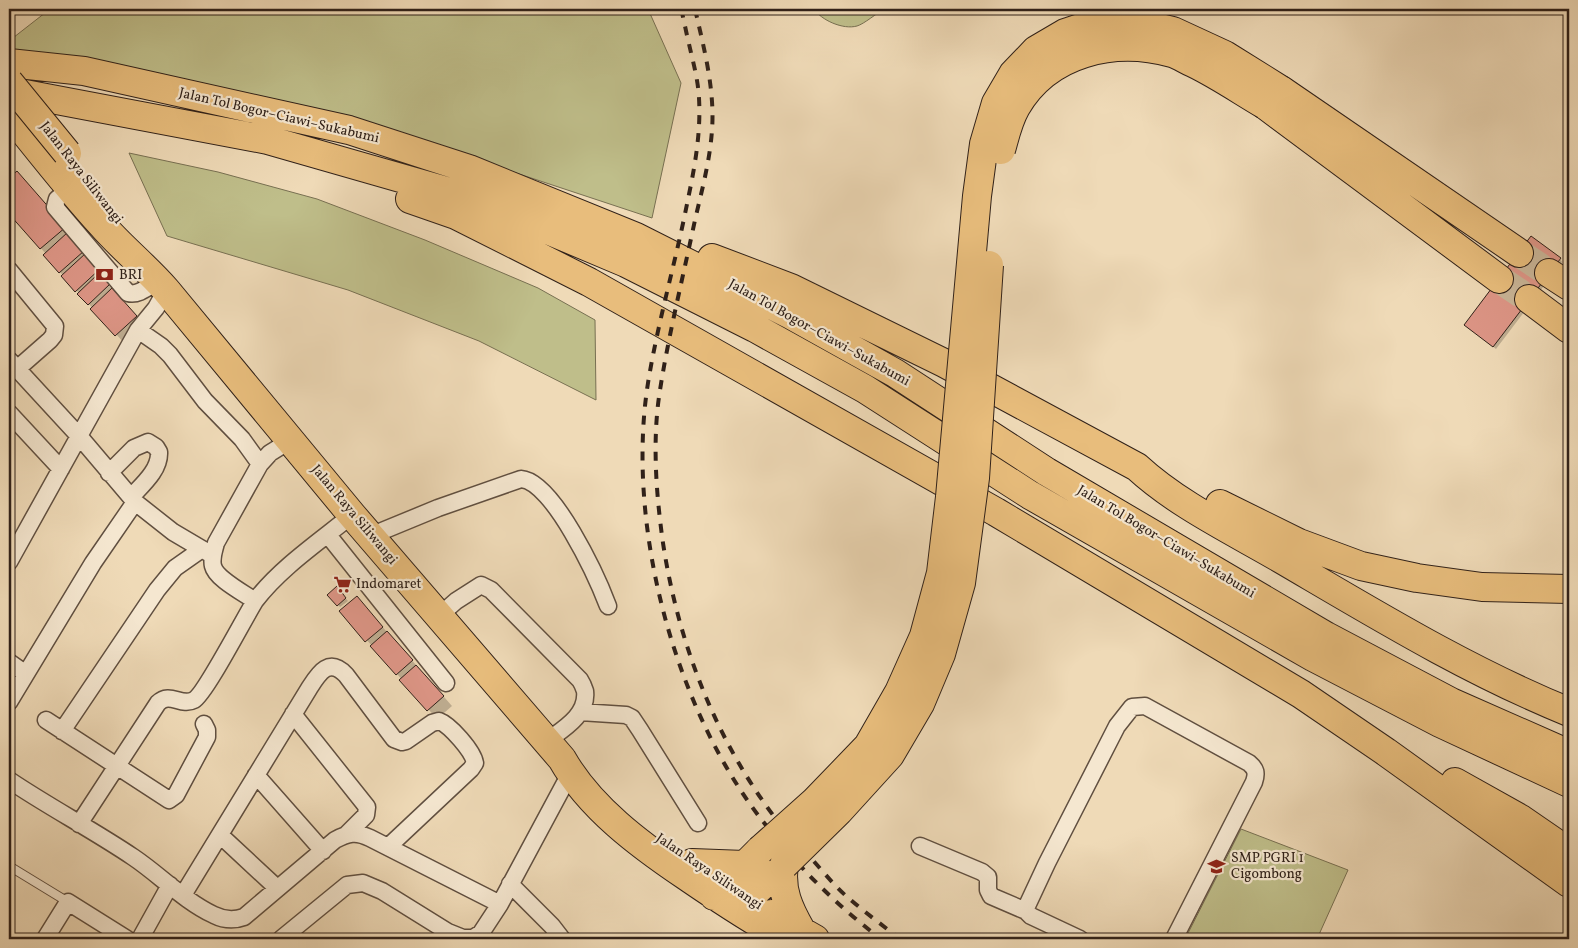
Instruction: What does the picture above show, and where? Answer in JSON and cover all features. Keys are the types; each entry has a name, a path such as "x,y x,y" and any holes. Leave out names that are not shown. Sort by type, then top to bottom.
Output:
{"highway":[{"path":"719,890 752,857 815,801 868,746 899,692 924,636 941,572 977,196 984,144 996,102 1014,74 1036,50 1065,33 1092,24 1136,22 1173,31 1225,55 1273,98 1499,279"},
{"path":"743,905 839,811 890,755 920,704 942,654 961,583 974,478 995,190 1000,151 1016,107 1030,88 1050,69 1075,55 1105,47 1138,47 1174,53 1209,71 1273,98 1519,253"},
{"name":"Jalan Tol Bogor–Ciawi–Sukabumi","path":"9,63 84,71 349,130 469,169 636,237 791,315 895,372 1047,472 1326,636 1451,702 1569,754"},
{"name":"Jalan Raya Siliwangi","path":"9,82 59,159 70,188 116,240 157,280 352,515 563,759 591,798 625,830 662,860 800,936"},
{"name":"Jalan Tol Bogor–Ciawi–Sukabumi","path":"9,91 268,140 474,199 626,263 755,328 865,389 1030,495 1313,657 1440,723 1569,783"},
{"name":"Jalan Raya Siliwangi","path":"9,113 59,159 132,239 157,280"},
{"path":"268,140 286,157 299,164 346,176 456,214 589,282 1005,518 1300,694 1386,752 1569,883"},
{"path":"636,237 677,245 791,288 944,363 1137,467 1222,505 1299,543 1362,566 1417,578 1482,587 1569,589"},
{"path":"1529,300 1569,329"},
{"path":"1137,467 1164,490 1351,600 1456,659 1569,712"},
{"path":"1386,752 1418,764 1454,782 1521,819 1569,852"},
{"name":"Jalan Raya Siliwangi","path":"563,759 602,788 640,823 692,863 719,890"},
{"path":"692,863 752,857"},
{"path":"784,865 782,884 800,936"}],"street":[{"path":"9,270 55,326 54,335 50,340 13,365 79,436 133,499 161,524 207,552 218,574 255,601"},
{"path":"9,562 138,330 157,280"},
{"path":"138,330 161,346 170,355 205,401 242,438 260,464"},
{"path":"9,413 61,469"},
{"path":"62,731 157,590 175,568 207,552 216,543 260,464 270,453 291,440"},
{"path":"9,702 97,556 158,464 159,452 156,446 148,442 139,445 109,473"},
{"path":"370,536 438,508 521,479 526,479 542,490 556,506 580,546 608,606"},
{"path":"79,824 161,700 168,697 188,702 197,698 255,601 267,586 352,515"},
{"path":"328,535 446,683"},
{"path":"281,939 347,885 364,883 382,891 448,932 463,938 474,939 500,904 510,884 563,759 566,727 580,712 585,692 580,680 491,590 481,586 472,590 439,616"},
{"path":"9,662 26,674"},
{"path":"183,895 293,714 319,674 326,668 334,667 346,675 394,739 402,742 410,739 432,723 439,721 449,728 468,749 474,759 473,766 388,847"},
{"path":"1026,911 1047,863 1117,726 1132,707 1145,706 1249,763 1255,768 1256,772 1250,790 1174,939"},
{"path":"580,712 626,715 632,718 698,823"},
{"path":"9,780 134,857 183,895 212,914 228,920 236,920 244,917 322,851 346,834 366,815 368,810 293,714"},
{"path":"46,720 169,800 173,798 207,738 207,730 204,724"},
{"path":"256,775 322,851"},
{"path":"346,834 357,833 364,835 500,904"},
{"path":"220,834 277,888"},
{"path":"920,846 982,872 988,877 988,890 991,896 1026,911 1031,916 1080,939"},
{"path":"510,884 552,926 562,939"},
{"path":"140,939 170,885"},
{"path":"45,939 68,902 127,939"}],"lane":[{"path":"9,866 68,902"}],"shaded area":[{"path":"50,9 648,9 681,83 652,218 492,165 9,53 9,41"},
{"path":"814,9 884,9 857,26 845,27 827,20"},
{"path":"129,153 218,172 317,199 425,240 538,288 595,320 596,400 479,341 348,290 167,236"},
{"path":"1241,829 1348,870 1317,939 1185,939"}],"building":[{"path":"17,171 66,227 40,249 9,214 9,178"},
{"path":"68,232 84,251 59,273 43,255"},
{"path":"1531,236 1561,258 1493,347 1464,325"},
{"path":"86,253 101,268 75,292 61,276"},
{"path":"99,273 110,284 88,305 77,294"},
{"path":"112,288 137,316 115,336 90,309"},
{"path":"337,586 346,598 337,606 327,595"},
{"path":"357,596 383,627 365,642 339,611"},
{"path":"387,631 413,660 396,675 370,646"},
{"path":"416,665 444,696 427,711 399,680"}],"tunnel":[{"path":"1519,253 1549,273"},
{"path":"1499,279 1529,299"}],"railway":[{"path":"681,9 698,84 699,123 691,187 648,383 643,439 644,498 652,558 665,618 684,676 708,732 736,783 769,829 808,874 836,901 881,939"},
{"path":"695,9 705,54 712,100 711,141 708,164 672,326 660,390 656,428 658,505 663,543 678,617 689,653 717,723 754,788 780,824 836,886 900,939"}],"place":[{"name":"BRI","path":"105,275"},
{"name":"Indomaret","path":"342,584"},
{"name":"SMP PGRI 1 Cigombong","path":"1217,866"}]}
